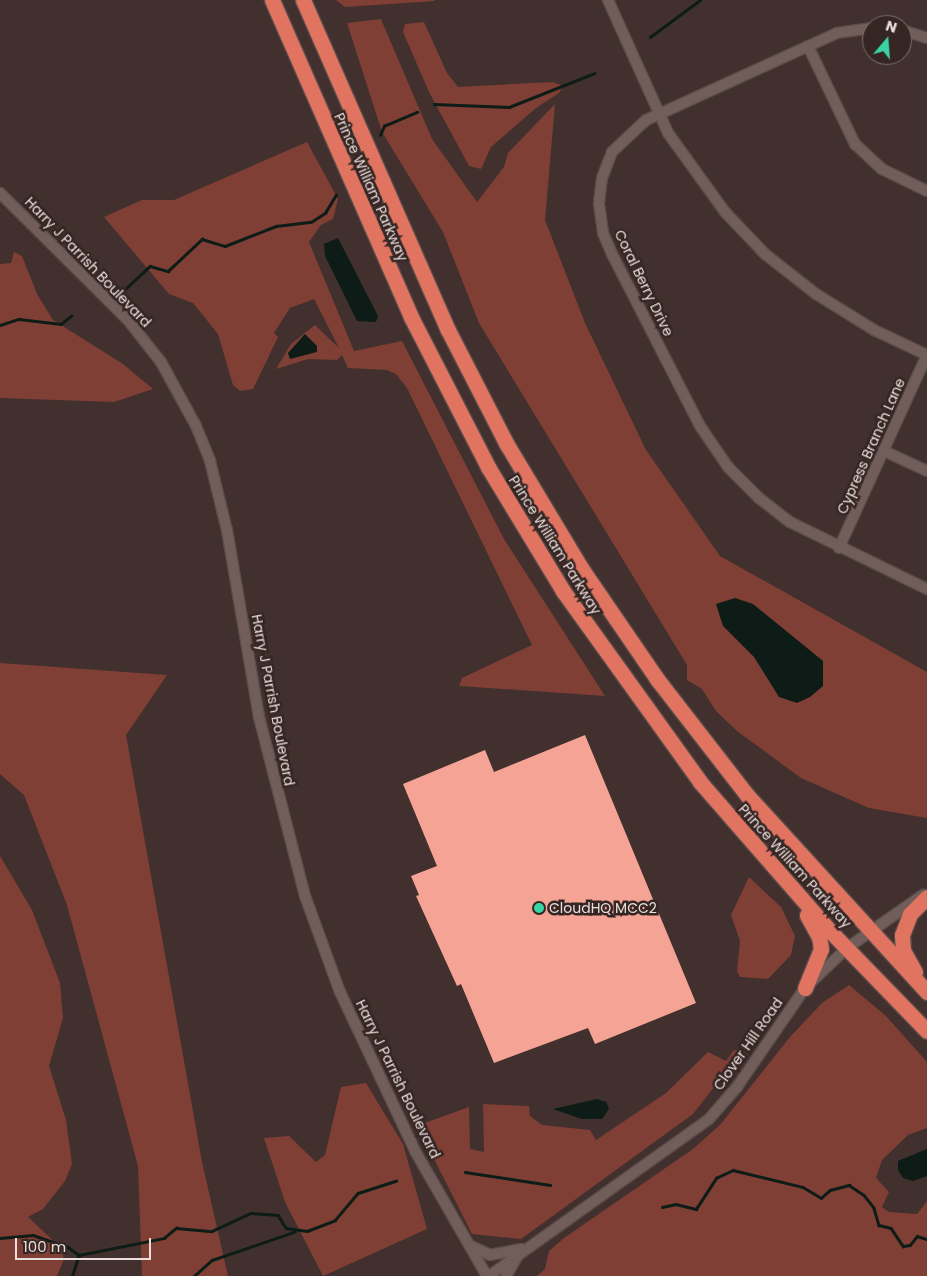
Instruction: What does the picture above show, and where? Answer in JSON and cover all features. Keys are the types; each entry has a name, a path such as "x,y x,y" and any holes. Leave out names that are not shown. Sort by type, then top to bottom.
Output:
{"highway":[{"name":"Prince William Parkway","path":"272,0 411,317 512,509 568,599 649,715 786,882 927,1031"},
{"name":"Prince William Parkway","path":"302,0 448,330 546,511 619,625 699,736 791,848 925,990"},
{"path":"786,882 821,943 820,956 805,988"},
{"path":"925,990 902,943 910,914 927,897"}],"street":[{"path":"608,0 658,114 702,182 766,254 848,314 927,355"},
{"name":"Coral Berry Drive","path":"862,29 836,33 658,114 620,142 606,164 599,204 610,248 700,426 718,454 774,511 839,548 927,589"},
{"path":"912,33 927,38"},
{"path":"808,46 855,144 882,169 927,191"},
{"name":"Harry J Parrish Boulevard","path":"0,193 128,319 161,362 196,426 210,461 227,530 259,717 305,896 340,992 415,1151 488,1276"},
{"name":"Cypress Branch Lane","path":"839,548 927,355"},
{"path":"884,451 927,472"},
{"name":"Clover Hill Road","path":"488,1276 709,1119 737,1087 805,988 868,931 927,892"},
{"path":"469,1244 485,1254 496,1255 531,1246"},
{"path":"506,1276 518,1254"}],"shaded area":[{"path":"336,0 434,0 435,1 345,7"},
{"path":"381,19 432,139 477,202 504,167 508,153 555,104 545,220 585,323 646,450 720,556 927,672 927,818 869,808 801,778 737,731 716,711 702,689 687,680 687,665 479,323 443,232 382,132 347,23"},
{"path":"424,22 447,73 458,87 553,82 563,86 559,93 536,108 491,147 481,169 469,166 429,92 403,32 405,24"},
{"path":"307,142 338,199 333,219 321,225 309,242 354,351 402,341 504,539 605,696 459,686 462,678 532,645 407,388 396,374 387,370 348,368 342,355 337,360 308,359 276,369 291,344 315,325 339,348 314,299 290,308 274,333 278,337 253,389 240,391 233,385 218,334 193,303 169,294 104,217 142,200 174,200"},
{"path":"338,238 378,316 376,322 357,321 325,256 324,244"},
{"path":"14,252 22,256 37,294 53,320 123,364 153,389 114,402 0,398 0,264 11,263"},
{"path":"305,334 317,346 317,352 290,359 288,353"},
{"path":"735,598 753,604 823,661 823,686 810,697 797,703 779,697 754,657 723,626 716,604"},
{"path":"0,663 167,675 126,735 202,1162 228,1276 142,1276 138,1166 67,905 24,795 0,774"},
{"path":"0,856 32,910 60,983 63,1018 49,1066 66,1120 72,1164 65,1181 43,1209 28,1217 61,1248 64,1259 57,1276 0,1276"},
{"path":"749,877 781,907 795,936 791,955 768,979 740,977 737,971 740,941 731,915"},
{"path":"849,985 886,1016 927,1062 927,1128 908,1135 882,1160 876,1178 889,1192 882,1207 889,1212 917,1214 927,1201 927,1276 537,1276 545,1269 549,1251 564,1238 693,1149 720,1125 790,1037 822,1003"},
{"path":"744,1049 693,1114 521,1239 472,1234 429,1149 422,1124 469,1107 470,1149 484,1152 483,1104 529,1106 530,1116 542,1125 590,1130 596,1140 666,1093 708,1052 726,1061 734,1050"},
{"path":"366,1083 403,1144 427,1229 323,1276 285,1202 264,1138 289,1136 316,1162 325,1155 341,1087"},
{"path":"597,1099 606,1102 609,1109 602,1119 582,1119 553,1109"},
{"path":"927,1149 927,1176 913,1181 903,1178 898,1170 898,1161"}],"building":[{"name":"CloudHQ MCC2","path":"585,735 696,1003 595,1044 588,1028 494,1063 461,984 457,986 416,896 419,895 411,876 437,866 403,784 485,750 494,772"}],"waterway":[{"path":"650,37 700,0"},
{"path":"434,104 509,107 595,73"},
{"path":"380,135 384,126 417,112"},
{"path":"122,292 150,266 168,271 202,239 225,246 276,226 311,222 325,213 336,195"},
{"path":"0,325 19,319 61,324 71,316"},
{"path":"662,1207 676,1204 696,1209 716,1178 733,1170 803,1187 821,1198 830,1190 849,1185 864,1195 874,1208 879,1225 891,1228 903,1246 910,1245 917,1236 927,1239"},
{"path":"465,1172 550,1185"},
{"path":"72,1276 79,1255 164,1238 176,1228 212,1231 251,1213 278,1215 286,1228 307,1231 335,1220 358,1193 396,1181"},
{"path":"194,1276 212,1260 294,1232"},
{"path":"0,1238 33,1235 68,1247 79,1255"}],"place":[{"name":"CloudHQ MCC2","path":"539,908"}]}
